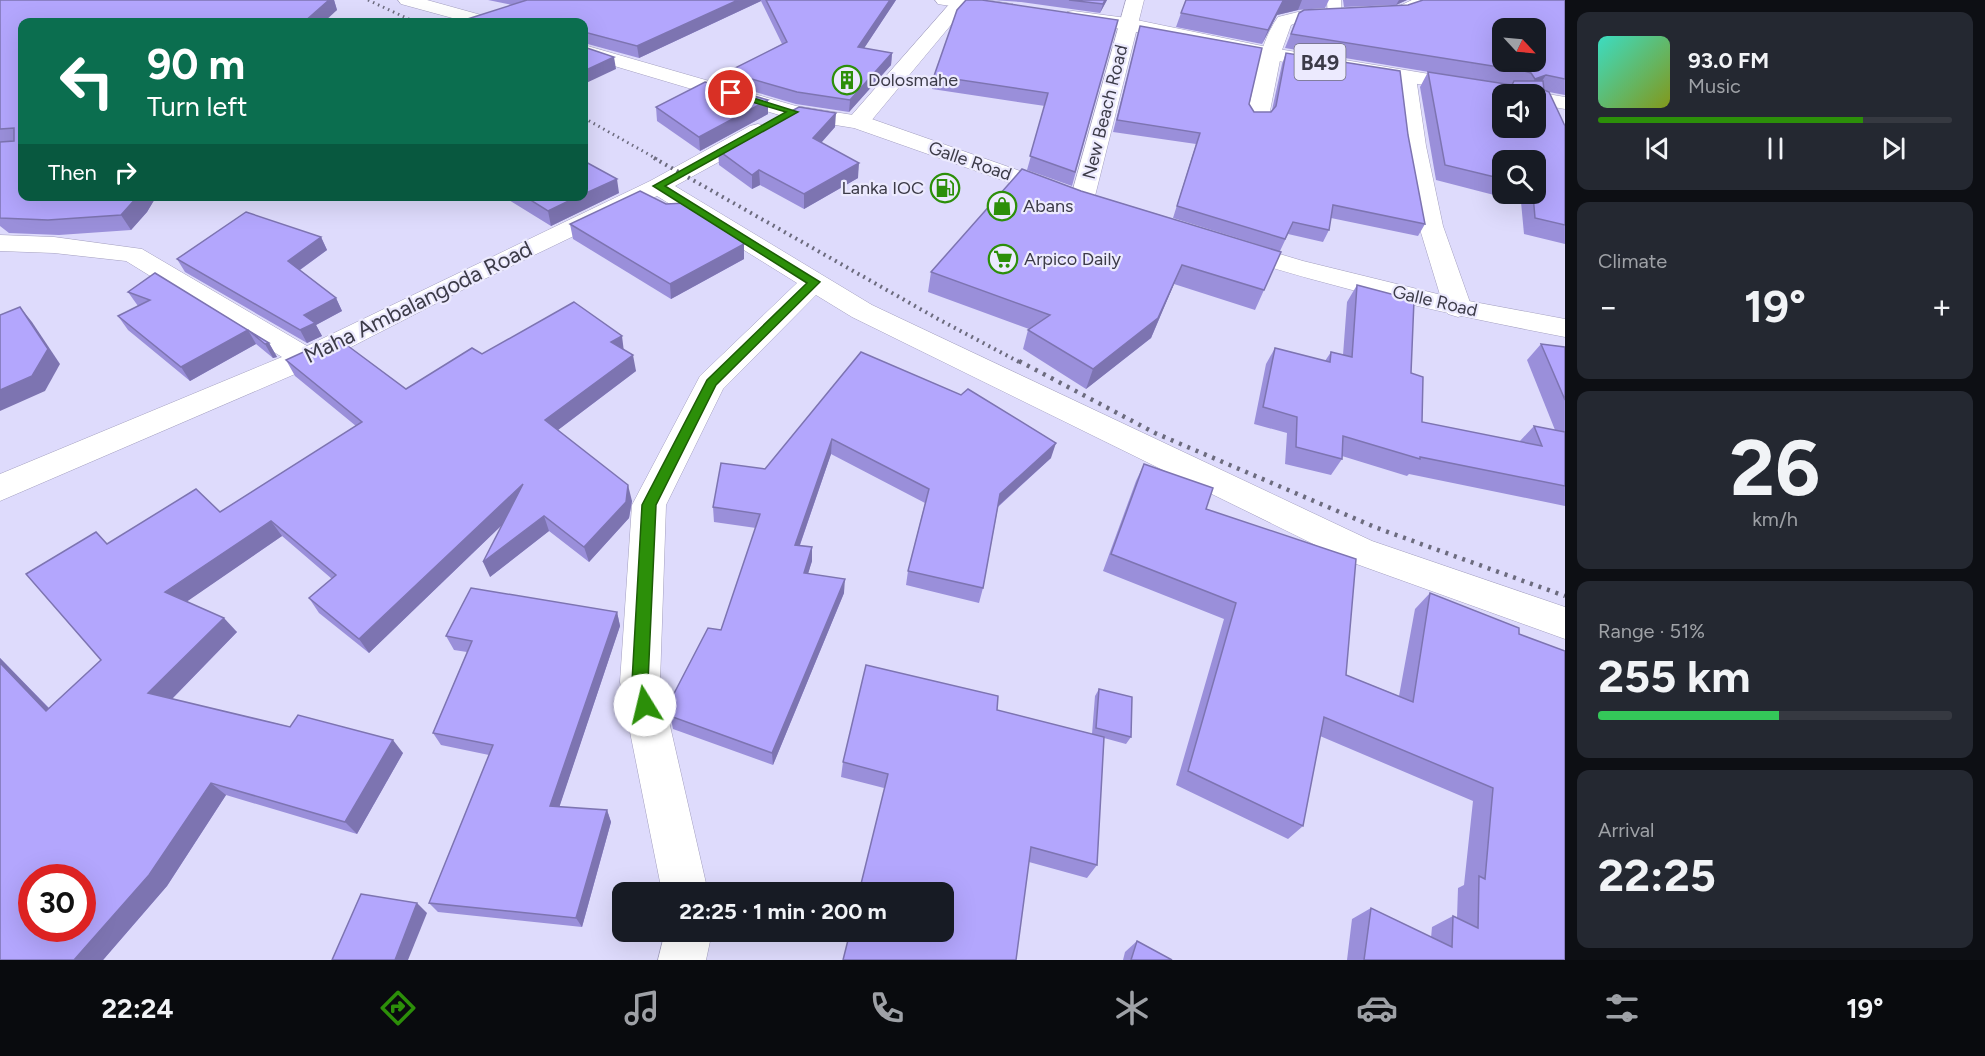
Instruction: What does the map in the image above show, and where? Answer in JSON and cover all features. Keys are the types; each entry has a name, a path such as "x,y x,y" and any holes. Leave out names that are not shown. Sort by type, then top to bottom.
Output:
{"main road":[{"path":"407,0 471,18"},
{"name":"New Beach Road","path":"1093,203 1127,24 1135,0"},
{"path":"1258,116 1272,54 1280,27 1285,21 1334,8 1400,12 1414,8 1420,4 1421,0"},
{"path":"858,122 952,1 1027,10"},
{"name":"B49","path":"1061,15 1127,24 1272,54 1492,91"},
{"name":"Galle Road","path":"588,52 794,112 858,122 1093,203"},
{"path":"1406,77 1415,146 1431,226 1458,308"},
{"path":"1550,100 1561,127"},
{"name":"Maha Ambalangoda Road","path":"0,488 306,358 463,279 658,186 794,112"},
{"path":"658,186 862,311 1360,551 1565,623"},
{"name":"Galle Road","path":"1216,242 1293,267 1458,308 1565,328"},
{"path":"0,243 54,245 133,254 306,358"},
{"path":"683,882 640,682 649,505 711,383 814,282"},
{"path":"682,960 686,942"}],"building":[{"path":"0,0 329,0 309,18 18,18 18,201 134,201 121,215 48,220 0,218 0,142 14,141 14,128 0,129"},
{"path":"527,0 738,0 637,46 588,33 588,18 471,18"},
{"path":"766,0 890,0 858,47 892,53 850,100 797,92 727,72 787,42"},
{"path":"966,0 982,0 1118,20 1075,172 1030,156 1048,93 934,76 957,10"},
{"path":"1069,0 1105,0 1103,4"},
{"path":"1186,0 1287,0 1283,1 1268,30 1181,13"},
{"path":"1423,0 1565,0 1565,79 1546,75 1535,79 1528,72 1546,72 1546,18 1492,18 1492,66 1291,34 1299,13 1304,10 1408,5"},
{"path":"1140,26 1262,48 1249,104 1254,112 1271,112 1276,106 1286,53 1400,71 1408,135 1425,224 1333,205 1329,230 1293,222 1285,239 1177,206 1200,133 1117,120"},
{"path":"588,48 614,57 588,69"},
{"path":"1428,72 1506,84 1492,84 1492,138 1546,138 1546,91 1549,92 1565,126 1565,225 1535,218 1534,204 1546,204 1546,150 1492,150 1492,176 1445,165"},
{"path":"1514,81 1543,81 1543,84 1512,84"},
{"path":"705,82 768,100 699,137 656,107"},
{"path":"799,107 836,113 813,138 859,163 804,194 759,170 752,175 718,150"},
{"path":"588,163 617,179 588,192"},
{"path":"1022,169 1081,191 1281,252 1264,290 1182,265 1158,318 1093,369 1028,330 1050,315 931,272"},
{"path":"640,191 666,204 686,203 734,232 744,244 670,284 570,224"},
{"path":"532,201 569,201 548,211"},
{"path":"246,212 321,237 288,261 336,298 304,315 315,323 300,330 177,259"},
{"path":"155,273 248,330 181,367 118,316 150,300 128,292"},
{"path":"1357,285 1414,300 1411,373 1423,377 1422,422 1542,446 1534,426 1565,432 1565,486 1420,457 1420,459 1343,436 1342,459 1296,447 1297,417 1263,407 1275,348 1330,362 1331,352 1352,357"},
{"path":"574,302 622,336 611,342 633,355 545,420 628,485 626,502 584,547 544,516 483,562 523,484 359,639 309,598 336,575 271,521 165,592 224,618 148,693 290,727 298,715 393,740 345,822 211,783 149,875 96,935 96,864 18,864 18,942 90,942 74,960 0,960 0,663 46,711 101,660 26,574 96,532 107,544 196,489 220,512 362,422 286,360 336,337 406,389 472,348 482,354"},
{"path":"20,307 48,349 32,376 0,390 0,315"},
{"path":"249,330 269,343 265,344"},
{"path":"1541,344 1565,347 1565,400"},
{"path":"861,352 961,395 968,389 1056,443 1000,494 983,588 908,571 929,489 832,439 795,545 812,547 804,573 845,579 772,753 670,716 668,705 708,628 721,630 760,514 713,507 721,463 765,469"},
{"path":"1144,464 1213,488 1206,509 1356,559 1346,675 1413,702 1430,593 1519,628 1519,634 1565,651 1565,960 1364,960 1371,908 1452,947 1453,916 1478,928 1479,876 1485,879 1493,788 1324,717 1303,826 1188,771 1236,603 1111,554"},
{"path":"471,588 617,612 550,806 607,810 576,918 429,903 493,745 433,733 472,641 446,636"},
{"path":"866,665 998,696 997,710 1104,737 1097,865 1031,847 1016,960 843,960 848,942 954,942 954,882 861,882 888,774 843,762"},
{"path":"1099,689 1132,697 1131,737 1096,728"},
{"path":"361,894 417,903 395,960 332,960"},
{"path":"1137,941 1172,960 1131,960"}],"railway":[{"path":"368,0 406,18"},
{"path":"588,120 657,159"},
{"path":"654,158 938,319 1021,363"},
{"path":"1019,361 1155,433 1377,528 1565,596"}],"place":[{"name":"Dolosmahe","path":"847,80"},
{"name":"Lanka IOC","path":"945,188"},
{"name":"Abans","path":"1002,206"},
{"name":"Arpico Daily","path":"1003,259"}],"route":[{"path":"645,705 640,682 649,505 711,383 814,282 658,186 794,112 731,93"}]}
